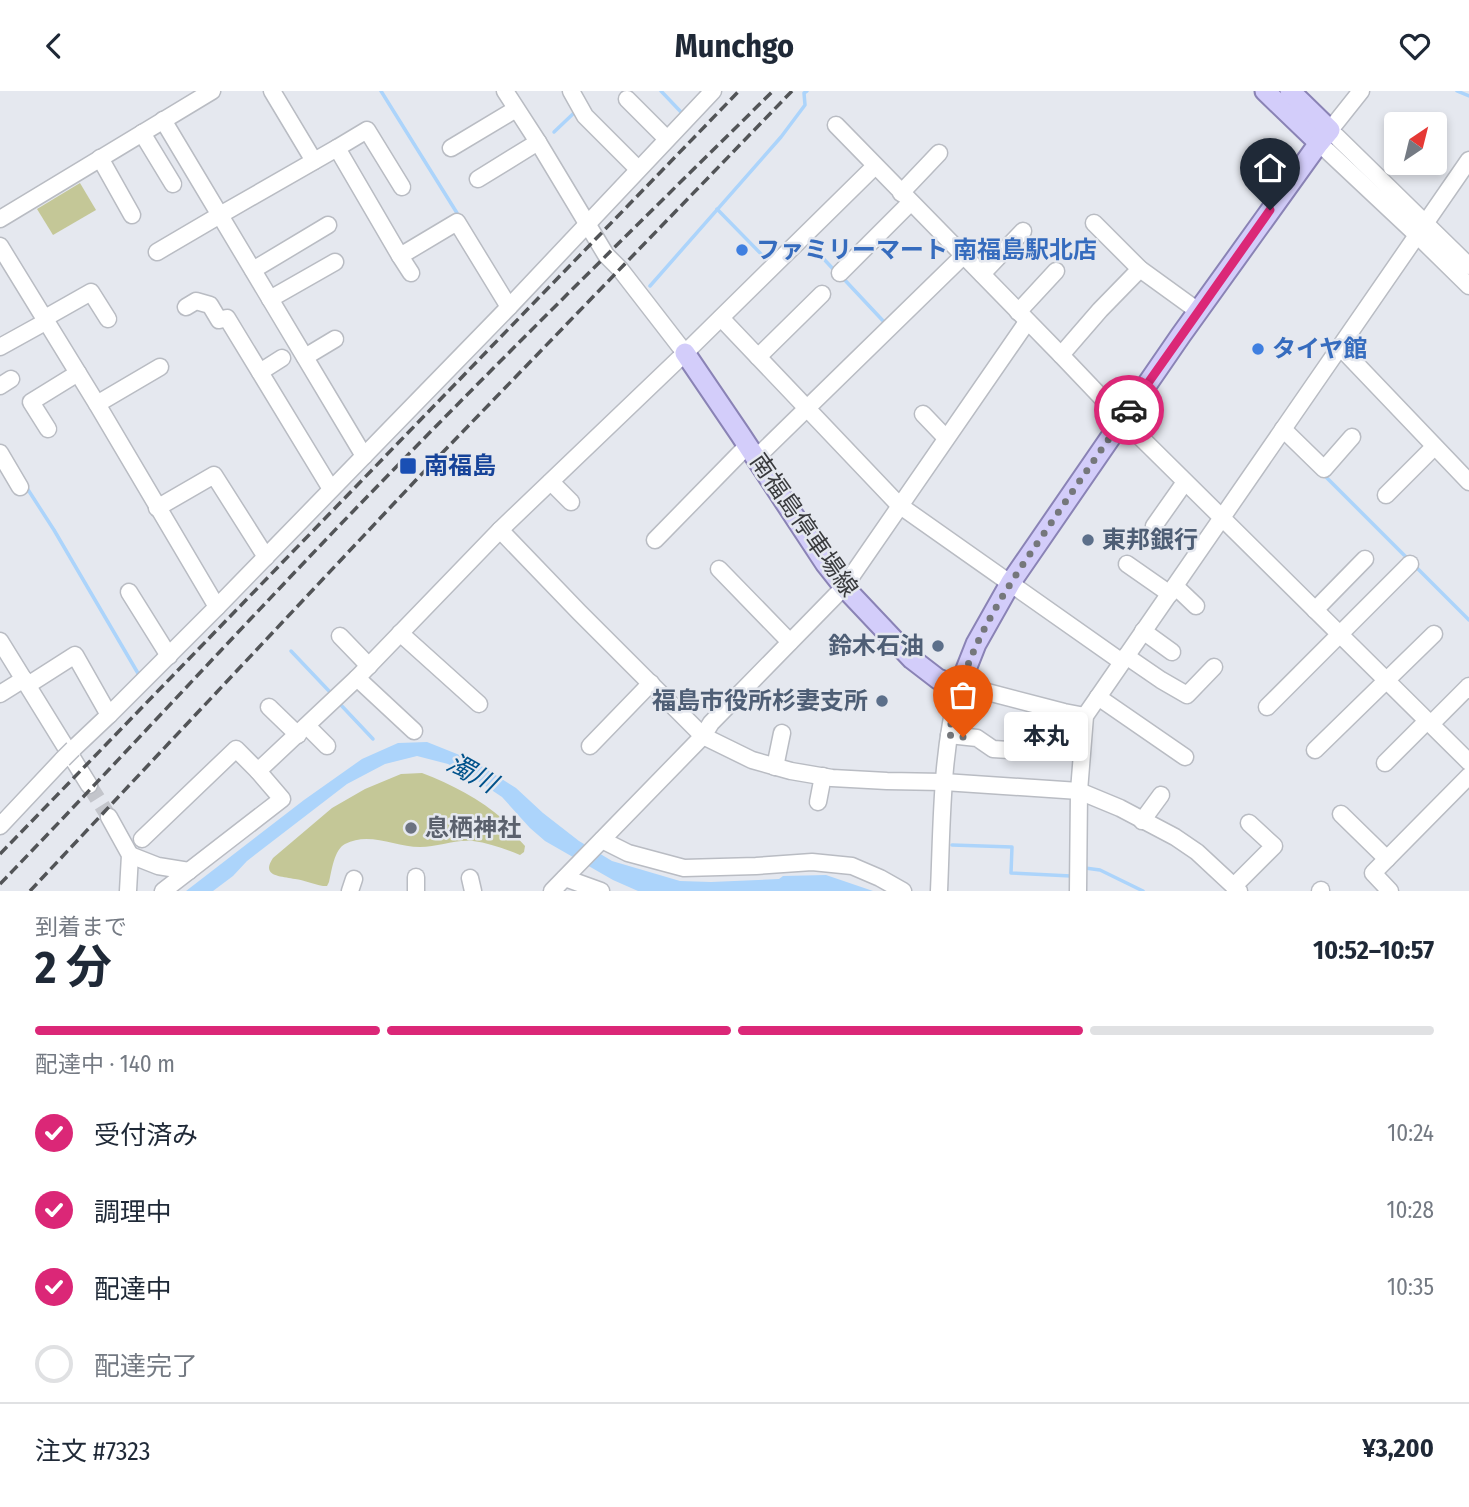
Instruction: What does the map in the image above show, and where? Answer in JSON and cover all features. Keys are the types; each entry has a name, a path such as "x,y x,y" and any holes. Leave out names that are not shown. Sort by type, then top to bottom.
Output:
{"main road":[{"path":"1265,91 1325,137"},
{"path":"1290,91 1325,137"},
{"path":"959,687 976,644 1011,582 1198,311 1325,137"},
{"name":"南福島停車場線","path":"685,353 825,563 844,587 912,659 938,679 959,687"}],"street":[{"path":"0,219 212,91"},
{"path":"272,91 314,161"},
{"path":"505,91 607,255 621,268 685,353"},
{"path":"570,91 585,116 638,169"},
{"path":"1361,91 1325,137 1422,228 1469,266"},
{"path":"0,826 509,307 667,139 706,93"},
{"path":"627,99 667,139"},
{"path":"451,148 516,109"},
{"path":"163,120 364,456"},
{"path":"836,125 1122,419 1469,762"},
{"path":"157,252 367,130 402,187"},
{"path":"142,133 173,184"},
{"path":"478,179 538,142"},
{"path":"337,148 411,274"},
{"path":"840,273 905,198 939,153"},
{"path":"100,158 132,215"},
{"path":"1078,891 1079,791 1085,716 1469,160"},
{"path":"258,771 303,731 500,530 875,166"},
{"path":"400,255 457,222 509,307"},
{"path":"1094,223 1140,269 1198,311"},
{"path":"253,270 328,225"},
{"path":"1422,228 1469,286"},
{"path":"982,274 1023,231"},
{"path":"0,246 6,268 46,319 217,607"},
{"path":"654,540 752,451 807,408 963,257"},
{"path":"270,299 335,262"},
{"path":"1061,355 1140,269"},
{"path":"552,891 844,587 1056,271"},
{"path":"0,347 91,292 108,319"},
{"path":"758,357 822,294"},
{"path":"186,307 196,301 210,305 219,320 227,318 331,489"},
{"path":"720,318 899,505 1124,659 1187,695 1214,667"},
{"path":"304,357 335,339"},
{"path":"1340,347 1469,482"},
{"path":"260,372 282,358"},
{"path":"97,404 160,367"},
{"path":"48,429 31,402 78,373"},
{"path":"923,414 946,438"},
{"path":"1283,429 1324,469 1352,437"},
{"path":"1386,495 1434,447"},
{"path":"0,453 20,487"},
{"path":"157,508 214,475 266,557"},
{"path":"551,482 570,502"},
{"path":"1154,526 1185,482"},
{"path":"500,530 703,736 752,760 791,771 823,776 1079,791 1111,804 1175,837 1197,852 1236,889 1275,846 1250,823"},
{"path":"1315,610 1365,559"},
{"path":"1127,564 1196,606"},
{"path":"1267,707 1410,564"},
{"path":"719,569 790,642"},
{"path":"129,592 169,656"},
{"path":"1143,631 1172,652"},
{"path":"400,633 479,704"},
{"path":"1315,750 1434,634"},
{"path":"340,636 369,666"},
{"path":"0,641 89,785"},
{"path":"0,694 75,655 109,715"},
{"path":"357,678 414,731"},
{"path":"590,746 651,683"},
{"path":"1385,763 1469,686"},
{"path":"939,891 944,782 953,708 959,687 1085,716"},
{"path":"1097,697 1185,757"},
{"path":"270,707 327,746"},
{"path":"775,767 782,733"},
{"path":"949,735 977,738 993,749 1009,750"},
{"path":"142,839 236,749 282,799 163,891"},
{"path":"818,802 823,776"},
{"path":"1390,891 1373,873 1469,776"},
{"path":"1142,821 1161,795"},
{"path":"1340,814 1387,859"},
{"path":"109,817 131,855 128,891"},
{"path":"599,843 684,867 812,862 840,864 862,870 903,891"},
{"path":"131,855 158,866 189,871"},
{"path":"565,878 601,891"}],"green space":[{"path":"80,183 96,210 53,235 37,209"},
{"path":"422,773 465,793 495,812 525,846 524,852 520,855 473,841 420,847 363,839 354,840 341,847 327,886 274,875 269,869 273,858 332,808 365,789 401,774"}],"water":[{"name":"濁川","path":"427,742 472,760 516,788 579,841 612,861 680,881 711,882 826,875 873,891 638,891 613,880 545,841 502,797 475,779 448,764 417,756 385,764 347,784 247,861 213,891 186,891 362,759 398,743"}],"waterway":[{"path":"381,91 457,213"},
{"path":"661,91 681,112"},
{"path":"650,286 781,137 805,105 804,93 807,91"},
{"path":"1457,91 1469,96"},
{"path":"554,132 575,112"},
{"path":"717,209 769,262"},
{"path":"807,241 835,271"},
{"path":"841,276 886,324"},
{"path":"1322,473 1408,559"},
{"path":"25,485 139,675"},
{"path":"1414,565 1469,620"},
{"path":"291,651 329,691"},
{"path":"339,703 373,739"},
{"path":"952,845 1012,847 1011,873 1071,876"},
{"path":"1085,868 1100,870 1143,891"}],"tunnel":[{"path":"89,785 109,817"}],"railway":[{"path":"0,854 739,91"},
{"path":"0,884 399,464 773,91"},
{"path":"30,891 416,480 792,91"}],"way so far":[{"path":"963,737 949,735 959,687 976,644 1011,582 1129,410"}],"place":[{"name":"ファミリーマート 南福島駅北店","path":"742,250"},
{"name":"タイヤ館","path":"1258,349"},
{"name":"南福島","path":"408,466"},
{"name":"東邦銀行","path":"1088,540"},
{"name":"鈴木石油","path":"938,646"},
{"name":"福島市役所杉妻支所","path":"882,701"},
{"name":"本丸","path":"963,737"},
{"name":"息栖神社","path":"411,828"}],"route":[{"path":"1129,410 1270,210"}]}
